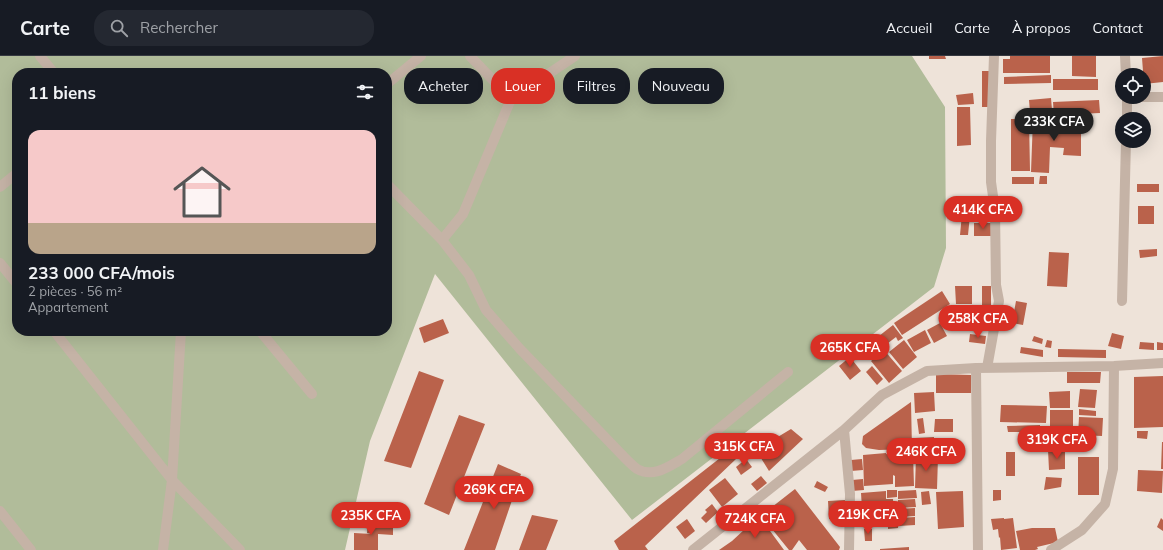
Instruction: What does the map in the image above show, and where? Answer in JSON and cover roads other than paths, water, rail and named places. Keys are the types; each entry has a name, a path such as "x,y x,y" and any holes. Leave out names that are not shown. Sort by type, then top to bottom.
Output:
{"street":[{"path":"40,56 50,68"},
{"path":"392,80 421,56"},
{"path":"470,56 491,78"},
{"path":"555,69 574,56"},
{"path":"987,368 998,301 996,285 995,210 990,141 994,56"},
{"path":"1125,56 1126,68"},
{"path":"1151,97 1163,97"},
{"path":"442,240 463,214 509,104"},
{"path":"1122,301 1126,148"},
{"path":"0,187 12,177"},
{"path":"392,189 442,240 469,275 486,310 520,349 624,458 637,469 654,473 667,469 682,459 788,372"},
{"path":"0,263 12,278"},
{"path":"58,336 172,480 240,550"},
{"path":"163,550 172,480 181,336"},
{"path":"264,336 312,394"},
{"path":"693,550 844,430 882,395 927,371 976,368 1114,366 1163,363"},
{"path":"1051,550 1082,530 1105,504 1113,469 1114,366"},
{"path":"976,368 978,550"},
{"path":"844,430 850,494 849,550"},
{"path":"0,511 26,548"}]}
